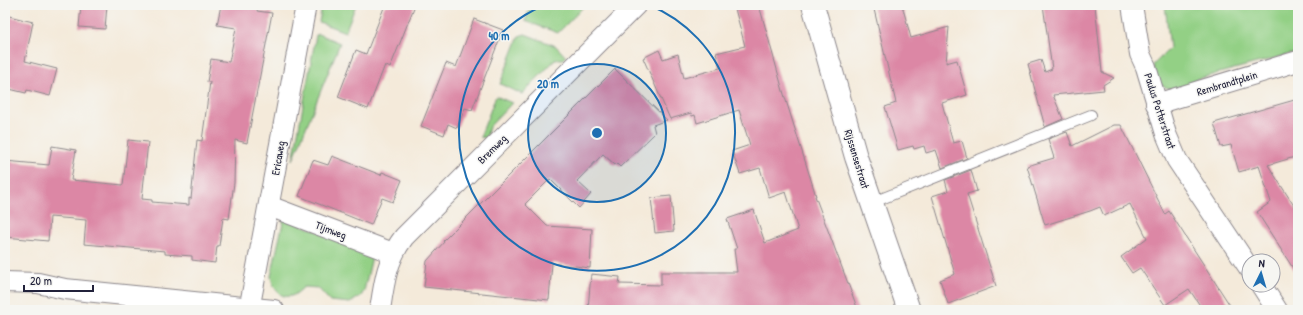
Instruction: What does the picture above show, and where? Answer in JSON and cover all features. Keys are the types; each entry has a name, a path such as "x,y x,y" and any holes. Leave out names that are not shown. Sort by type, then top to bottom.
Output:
{"main road":[{"name":"Rijssensestraat","path":"813,5 871,203 910,310"}],"street":[{"name":"Ericaweg","path":"249,309 306,5"},
{"name":"Bremweg","path":"380,310 385,278 393,253 404,237 636,5"},
{"name":"Paulus Potterstraat","path":"1132,5 1140,54 1166,134 1177,160 1241,256"},
{"name":"Rembrandtplein","path":"1156,104 1298,61"},
{"name":"Tijmweg","path":"269,206 393,253"},
{"path":"5,282 38,283 65,289 249,309 274,310"},
{"path":"1266,293 1277,310"}],"lane":[{"path":"871,203 1091,115"}],"green space":[{"path":"322,5 356,5 345,32 319,22"},
{"path":"531,5 585,5 558,33 525,21"},
{"path":"1165,5 1298,5 1298,52 1193,80 1188,87 1173,91 1158,83 1153,65 1170,48"},
{"path":"318,34 340,43 293,160 316,35"},
{"path":"525,34 556,46 566,57 564,59 556,59 522,94 500,84 519,36"},
{"path":"496,96 512,103 489,127 486,138 480,137"},
{"path":"284,218 373,253 364,291 361,296 350,303 330,301 318,288 304,287 295,295 291,296 283,296 277,291 271,276"}],"building":[{"path":"81,5 107,5 105,29 79,27"},
{"path":"221,5 258,5 257,11 272,13 247,143 235,140 234,183 229,219 223,218 215,263 192,260 192,256 165,254 165,251 84,244 86,220 50,217 48,241 5,237 5,161 49,165 52,146 76,150 71,180 123,185 128,140 148,142 142,199 152,200 152,202 189,205 189,198 191,199 197,140 202,141 210,82 207,82 211,59 229,62 236,28 217,25"},
{"path":"385,5 415,5 390,68 385,65 368,109 338,97 356,50 366,54"},
{"path":"734,5 759,5 815,196 858,310 588,309 591,274 620,277 619,284 661,285 661,272 737,272 734,249 737,249 727,219 754,210 765,243 798,230 786,192 769,198 760,168 740,174 732,151 750,145 739,110 697,123 695,115 692,116 691,113 670,119 643,58 659,50 663,59 678,54 684,78 720,68 716,53 745,46"},
{"path":"873,5 902,5 911,38 949,27 946,63 957,60 967,95 942,103 953,143 962,141 967,158 942,168 936,150 926,153 924,146 914,149 913,146 898,150 885,107 896,103"},
{"path":"1043,5 1095,5 1102,72 1114,78 1103,85 1104,90 1053,95 1063,119 1045,127 1028,64 1041,60 1045,72 1052,69"},
{"path":"5,15 33,22 25,61 57,69 50,96 27,90 26,93 5,88"},
{"path":"474,19 503,30 472,110 465,108 457,128 448,124 444,135 421,126 446,63 456,67"},
{"path":"615,69 667,120 653,125 655,133 620,167 616,163 615,165 603,154 577,181 591,194 579,208 550,179 525,204 547,226 592,229 590,268 552,263 549,300 424,287 427,261 444,242 443,241"},
{"path":"1298,99 1298,156 1268,165 1298,212 1298,276 1257,212 1271,202 1259,166 1239,172 1231,145 1221,147 1214,123"},
{"path":"1114,125 1121,125 1165,214 1169,211 1233,310 1203,310 1189,289 1165,305 1140,268 1132,273 1121,257 1147,238 1130,204 1104,216 1100,207 1045,225 1027,166 1054,158 1048,139 1067,132 1072,146"},
{"path":"332,156 381,175 382,172 402,180 393,202 382,198 371,225 299,196 313,160 328,165"},
{"path":"971,170 977,191 967,194 996,286 948,304 940,280 955,274 932,196 948,191 945,180"},
{"path":"671,196 674,231 655,233 651,198"}]}
